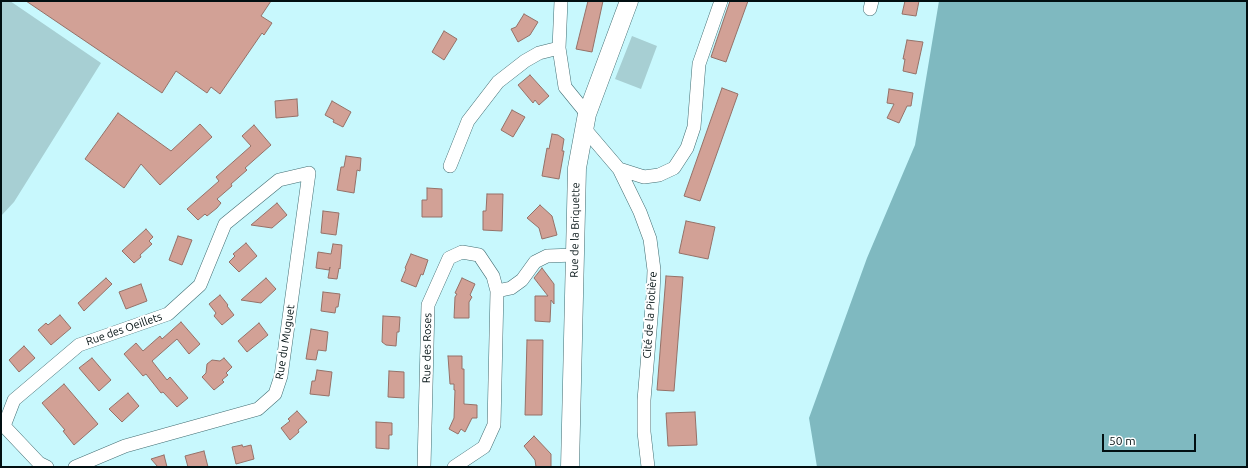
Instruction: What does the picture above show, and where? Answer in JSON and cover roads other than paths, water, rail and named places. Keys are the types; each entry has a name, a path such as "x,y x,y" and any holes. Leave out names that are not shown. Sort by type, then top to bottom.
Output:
{"main road":[{"name":"Rue de la Briquette","path":"570,467 577,168 585,121 629,1"}],"street":[{"name":"Cité de la Piotière","path":"561,1 559,48 565,87 585,121 619,169 640,212 650,239 654,270 644,400 644,432 648,467"},
{"path":"619,169 644,177 659,175 674,168 687,148 694,127 699,64 721,1"},
{"path":"450,166 468,120 498,82 525,61 539,53 559,48"},
{"name":"Rue des Oeillets","path":"2,425 14,400 79,345 168,314 200,285 225,224 279,180 309,173"},
{"name":"Rue du Muguet","path":"75,467 125,446 258,409 275,394 281,376 309,173"},
{"name":"Rue des Roses","path":"424,467 428,305 449,258 462,252 479,256 493,276 497,291 494,425 484,447 454,467"},
{"path":"497,291 511,288 522,280 535,262 547,256 574,255"},
{"path":"2,425 39,462 47,467"}]}
